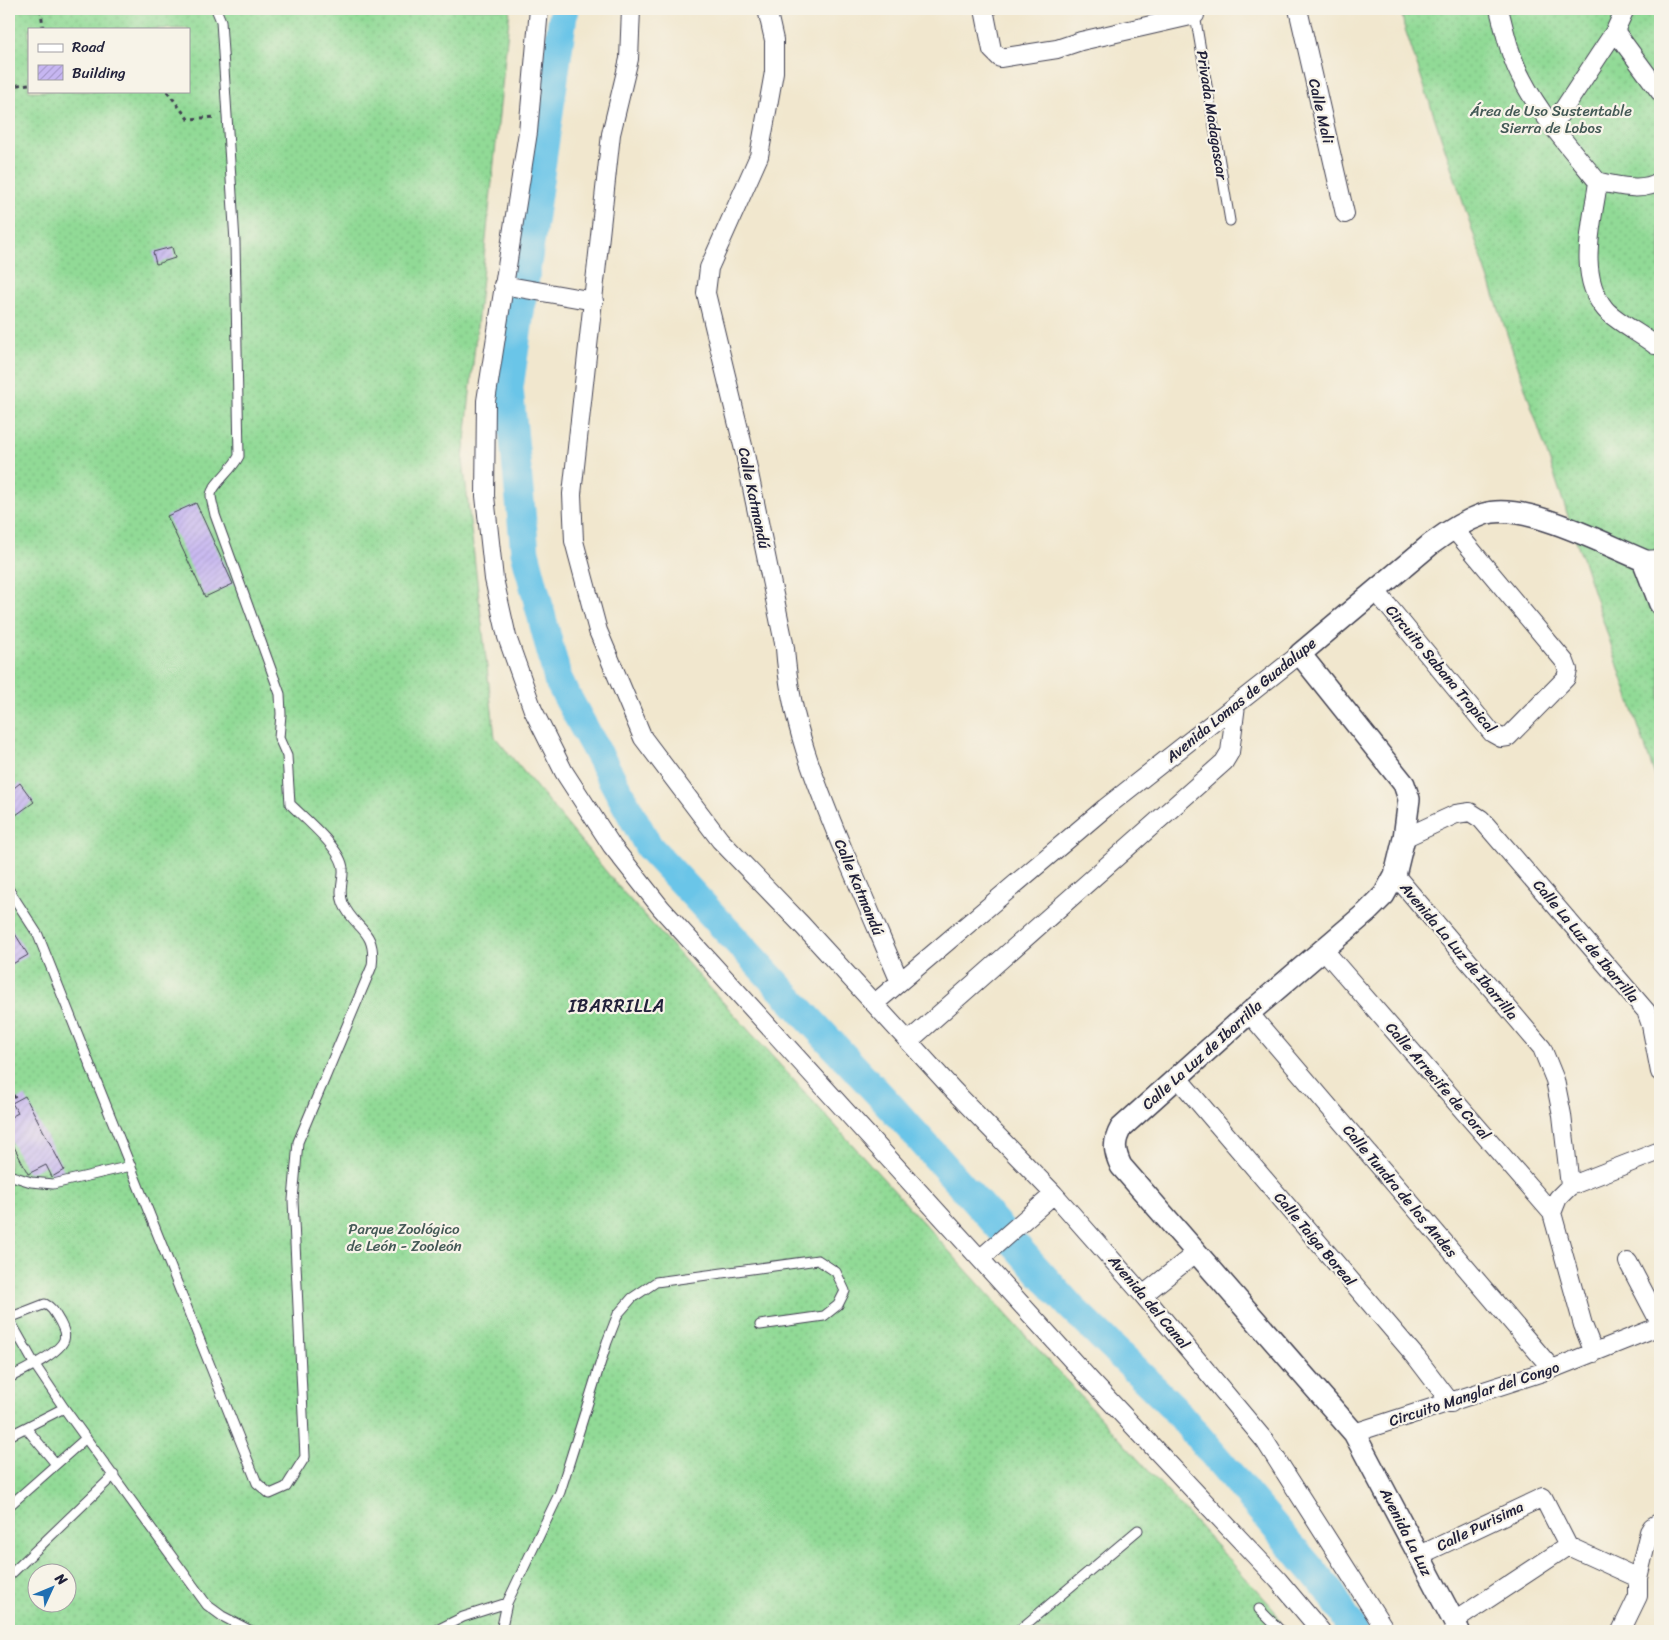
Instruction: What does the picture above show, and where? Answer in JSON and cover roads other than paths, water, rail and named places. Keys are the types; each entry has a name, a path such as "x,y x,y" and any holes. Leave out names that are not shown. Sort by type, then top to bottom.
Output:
{"street":[{"path":"539,9 528,132 486,401 485,496 494,579 507,637 533,710 564,772 612,846 661,908 986,1254 1091,1380 1278,1580 1321,1631"},
{"name":"Avenida del Canal","path":"631,9 630,59 611,134 586,300 572,494 574,541 598,631 642,738 720,840 1054,1194 1144,1295 1265,1441 1386,1631"},
{"name":"Calle Katmandú","path":"766,9 774,40 774,72 760,156 709,268 706,293 745,454 785,648 787,678 800,740 820,794 900,982"},
{"path":"984,9 992,50 1000,58 1057,49 1080,41 1194,12"},
{"name":"Calle Mali","path":"1298,9 1345,214"},
{"path":"1499,9 1518,72 1552,125 1598,182 1635,188 1654,185 1660,181"},
{"path":"1552,125 1615,32 1625,9"},
{"path":"1615,32 1660,92"},
{"path":"1598,182 1588,257 1592,285 1605,309 1655,345"},
{"path":"503,285 586,300"},
{"name":"Avenida Lomas de Guadalupe","path":"875,1003 1105,808 1300,654 1375,590 1453,528 1485,514 1510,511 1536,517 1652,560"},
{"name":"Circuito Sabana Tropical","path":"1375,590 1492,733 1501,738 1508,737 1566,678 1568,670 1565,662 1453,528"},
{"path":"1652,560 1660,604"},
{"name":"Avenida La Luz de Ibarrilla","path":"1300,654 1404,784 1409,799 1404,838 1395,875 1542,1048 1555,1080 1562,1115 1570,1186"},
{"path":"909,1041 1224,762 1230,752 1236,705"},
{"name":"Calle La Luz de Ibarrilla","path":"1404,838 1456,814 1470,812 1482,819 1646,1011 1651,1025 1660,1072"},
{"name":"Calle La Luz de Ibarrilla","path":"1354,1433 1121,1166 1114,1152 1115,1139 1121,1128 1384,895 1395,875"},
{"name":"Calle Arrecife de Coral","path":"1323,949 1552,1213"},
{"name":"Calle Tundra de los Andes","path":"1249,1013 1552,1369"},
{"name":"Calle Taiga Boreal","path":"1177,1077 1409,1350 1451,1403"},
{"path":"1594,1353 1583,1325 1552,1213 1558,1198 1570,1186 1660,1151"},
{"path":"986,1254 1054,1194"},
{"path":"1144,1295 1196,1253"},
{"path":"1628,1262 1660,1325"},
{"name":"Circuito Manglar del Congo","path":"1354,1433 1552,1369 1660,1325"},
{"name":"Avenida La Luz","path":"1354,1433 1456,1626"},
{"name":"Calle Purisima","path":"1418,1556 1542,1497 1568,1546"},
{"path":"1621,1631 1638,1596 1638,1578 1649,1532 1652,1527 1660,1522"},
{"path":"1456,1626 1568,1546 1638,1578"}],"lane":[{"path":"9,890 38,936 257,1483 270,1494 286,1486 305,1457 293,1200 298,1142 372,966 374,950 368,935 343,904 340,890 343,868 337,852 290,804 287,756 279,738 280,694 215,515 211,494 215,485 235,466 239,456 235,242 221,21 216,9"},
{"name":"Privada Madagascar","path":"1194,12 1230,221"},
{"path":"9,1174 31,1182 53,1184 131,1166"},
{"path":"501,1631 507,1603 560,1492 607,1342 618,1314 632,1298 656,1282 818,1260 836,1272 845,1291 838,1305 824,1316 760,1324"},
{"path":"9,1378 35,1364 62,1345 65,1338 64,1330 52,1308 45,1304 9,1318 35,1364 64,1408 207,1605 222,1616 251,1631"},
{"path":"9,1436 64,1408"},
{"path":"26,1428 56,1464"},
{"path":"9,1506 86,1438"},
{"path":"9,1576 114,1475"},
{"path":"1018,1631 1138,1530"},
{"path":"435,1631 463,1617 507,1603"},
{"path":"1260,1609 1281,1631"}],"waterway":[{"path":"564,9 509,388 525,552 558,680 649,847 892,1108 1070,1306 1172,1406 1329,1590 1354,1631"}],"district":[{"name":"IBARRILLA","path":"617,1006"}],"park label":[{"name":"Área de Uso Sustentable Sierra de Lobos","path":"1551,120"},
{"name":"Parque Zoológico de León - Zooleón","path":"404,1238"}]}
